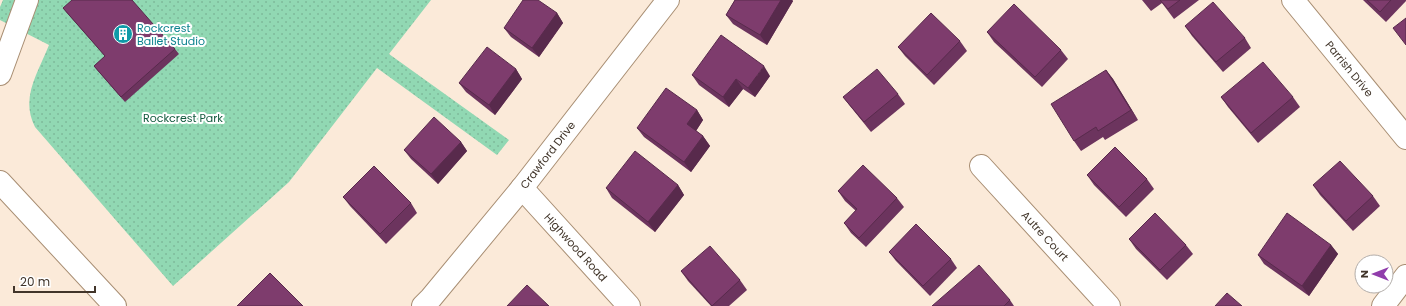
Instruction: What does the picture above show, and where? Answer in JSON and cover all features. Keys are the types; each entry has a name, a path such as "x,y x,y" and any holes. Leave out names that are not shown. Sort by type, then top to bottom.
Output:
{"street":[{"path":"0,74 24,7 43,0"},
{"name":"Crawford Drive","path":"423,306 522,188 668,0"},
{"name":"Parrish Drive","path":"1293,0 1406,138"},
{"name":"Autre Court","path":"981,166 1109,306"},
{"path":"0,182 115,306"},
{"name":"Highwood Road","path":"522,188 629,306"},
{"path":"1383,306 1406,276"}],"green space":[{"name":"Rockcrest Park","path":"3,0 431,0 389,54 509,140 497,155 377,68 289,182 173,286 35,127 29,106 30,96 32,86 49,45 0,20 0,7"}],"building":[{"name":"Rockcrest Ballet Studio","path":"72,0 132,0 175,49 121,97 94,66 105,56 63,8"},
{"path":"523,0 538,0 557,13 532,48 504,28"},
{"path":"735,0 781,0 760,35 726,15"},
{"path":"1160,0 1180,0 1168,9"},
{"path":"1367,0 1391,0 1380,12"},
{"path":"1213,2 1245,38 1216,62 1185,26"},
{"path":"1014,4 1061,50 1035,77 987,32"},
{"path":"931,13 960,41 927,75 898,47"},
{"path":"1406,18 1406,45 1393,28"},
{"path":"721,35 764,66 748,88 736,79 723,97 692,75"},
{"path":"487,47 516,69 489,105 459,83"},
{"path":"1263,62 1293,97 1251,133 1221,97"},
{"path":"877,69 898,94 864,122 843,97"},
{"path":"1106,70 1131,110 1098,131 1096,127 1074,141 1051,104"},
{"path":"666,88 697,110 687,124 703,136 684,162 637,128"},
{"path":"434,117 461,142 431,174 404,150"},
{"path":"1115,147 1147,179 1119,207 1087,175"},
{"path":"635,151 678,185 648,222 606,188"},
{"path":"1340,161 1373,196 1346,221 1313,185"},
{"path":"863,165 897,198 859,238 844,223 857,209 838,191"},
{"path":"374,166 411,203 380,234 343,197"},
{"path":"1155,213 1186,245 1160,270 1129,239"},
{"path":"1287,213 1331,245 1302,286 1258,255"},
{"path":"916,224 951,259 923,286 889,252"},
{"path":"710,246 740,280 712,306 681,271"},
{"path":"979,265 1010,300 1004,306 932,306"},
{"path":"270,273 303,306 237,306"},
{"path":"527,285 549,306 507,306"},
{"path":"1227,293 1242,306 1215,306"}],"place":[{"name":"Rockcrest Ballet Studio","path":"123,34"}]}
